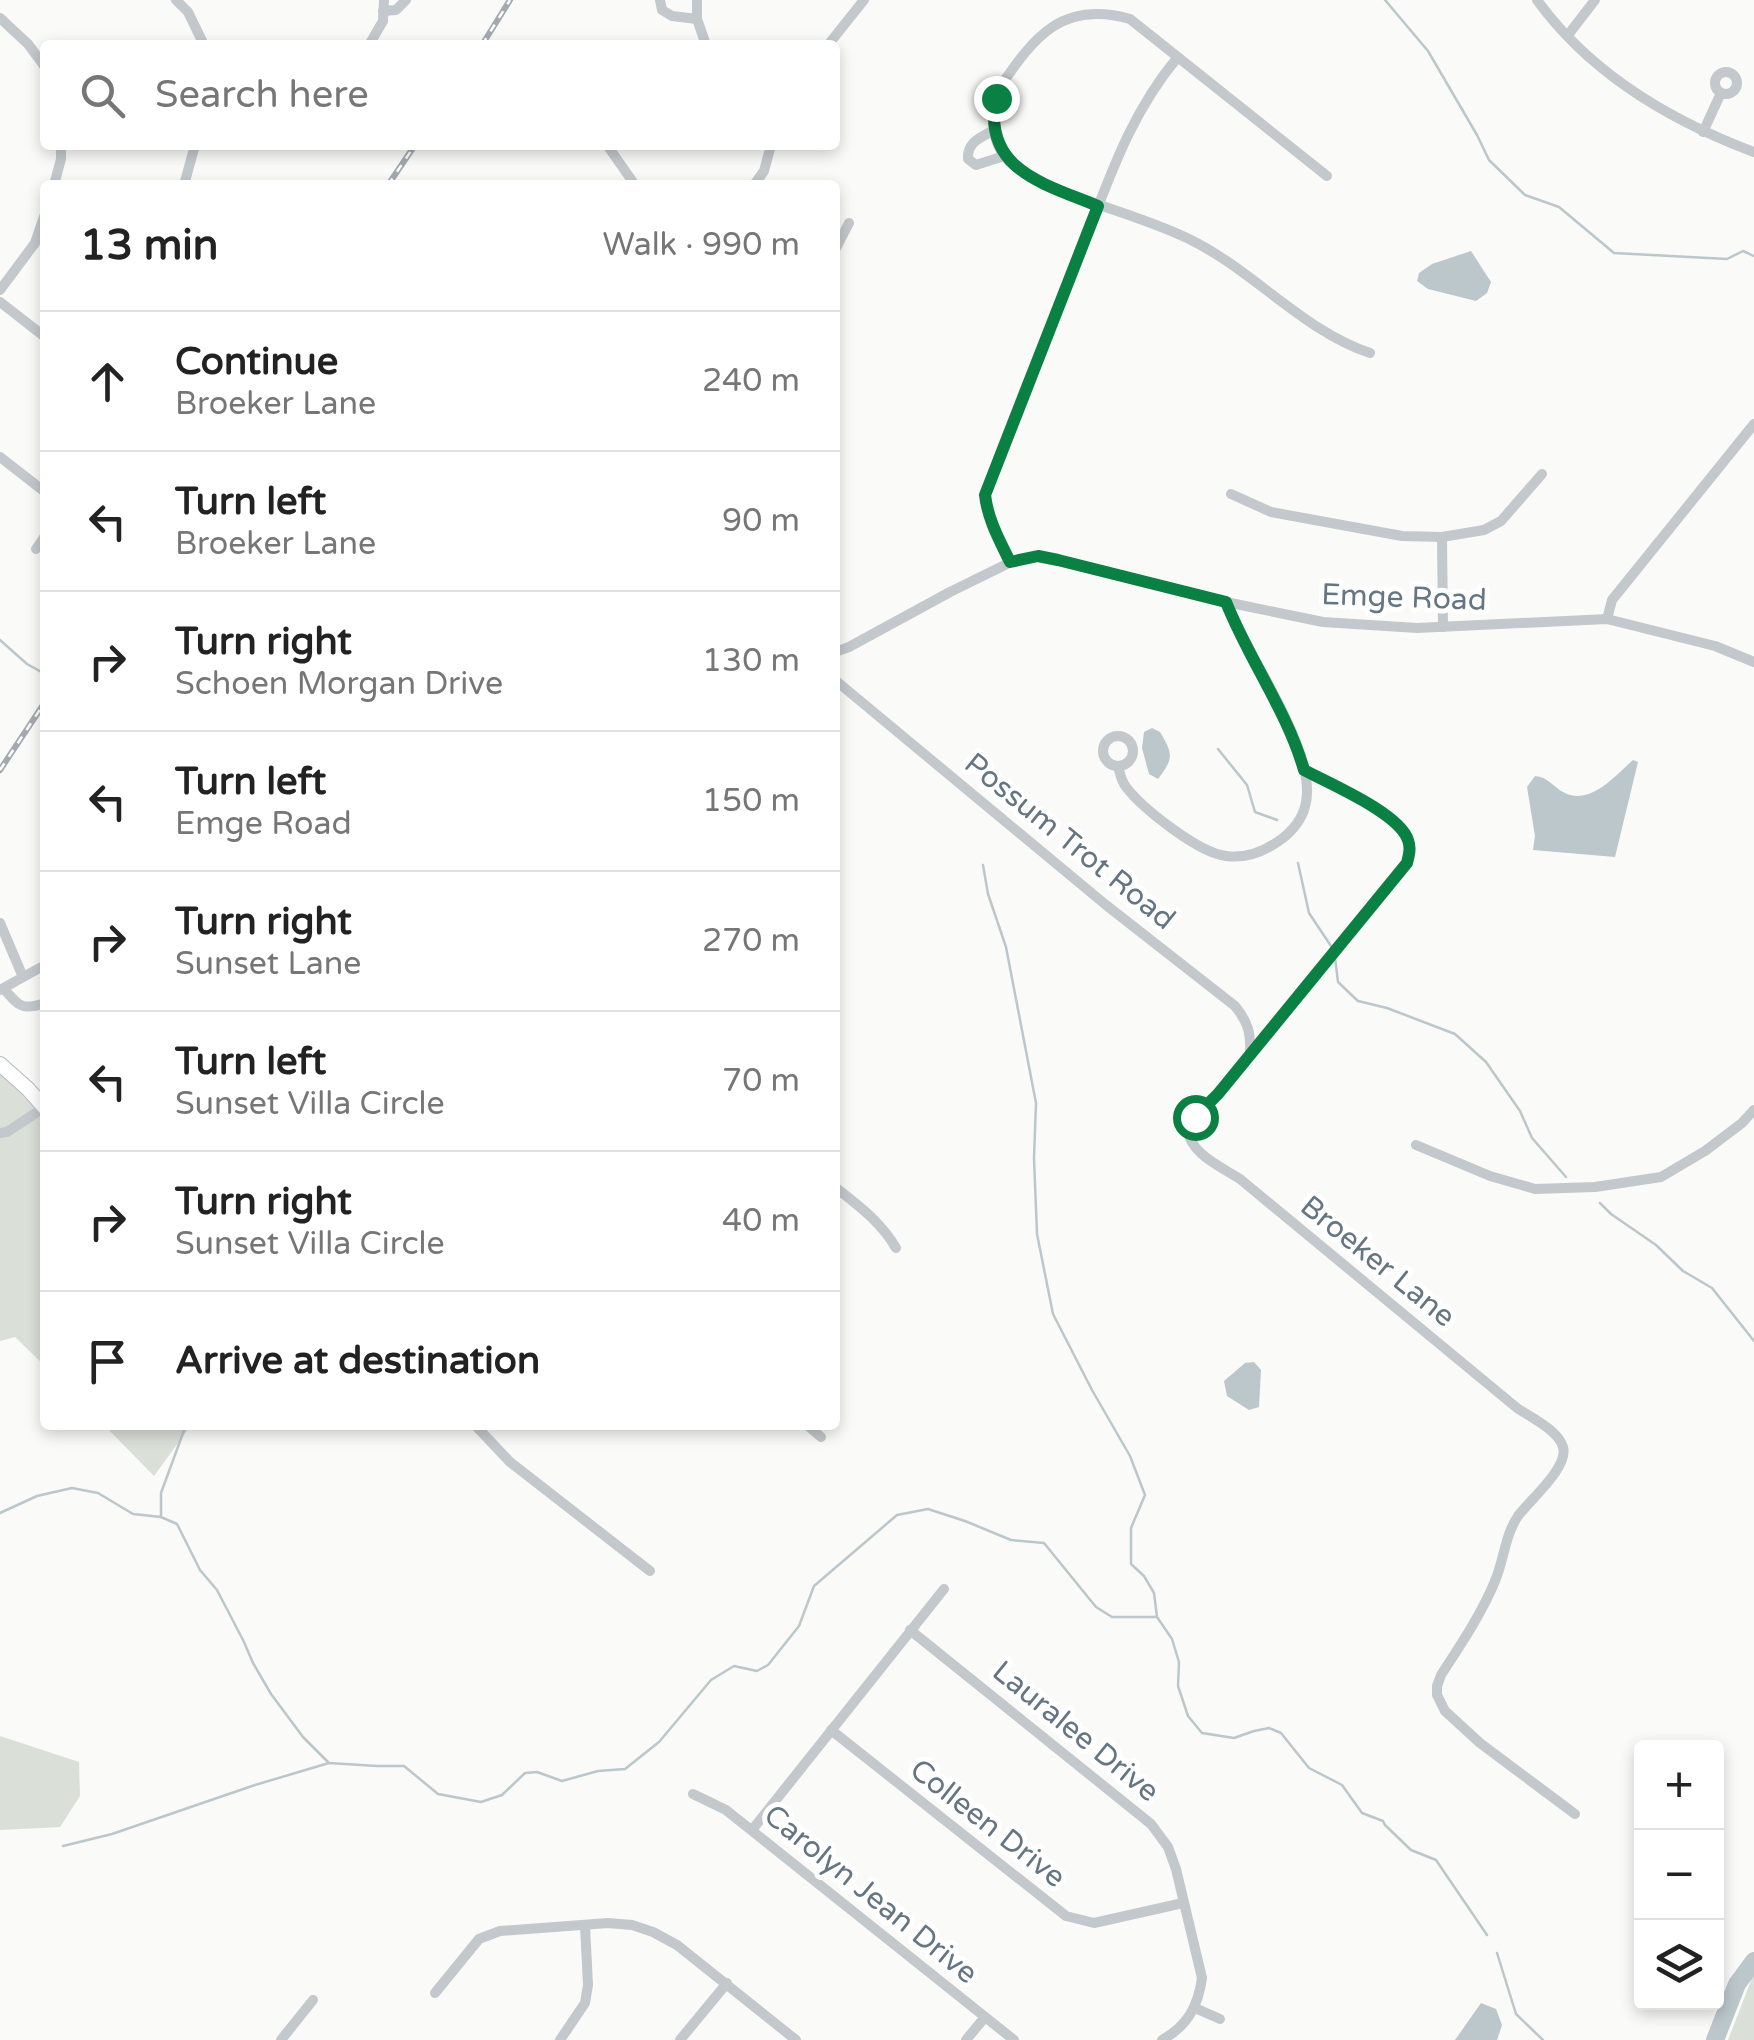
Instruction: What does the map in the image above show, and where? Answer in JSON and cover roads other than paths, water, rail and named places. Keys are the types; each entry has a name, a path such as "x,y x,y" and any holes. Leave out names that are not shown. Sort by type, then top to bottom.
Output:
{"street":[{"path":"176,0 188,12 202,40"},
{"path":"372,40 382,22 384,6 396,10 406,0"},
{"path":"660,0 662,10 672,16 697,19"},
{"path":"697,0 697,19 704,40"},
{"path":"832,40 864,0"},
{"path":"1537,0 1596,63 1628,88 1703,132 1754,152"},
{"path":"1568,35 1596,0"},
{"path":"1326,176 1130,19 1089,3 1049,20 1000,87 993,111 994,130 1004,156 1018,169 1222,256 1345,344 1370,352"},
{"path":"0,18 40,60"},
{"path":"1010,562 987,513 985,495 1133,121 1177,58"},
{"path":"1703,132 1721,93"},
{"path":"994,130 972,143 968,160 976,165 1004,156"},
{"path":"55,180 61,150"},
{"path":"185,180 194,150"},
{"path":"611,150 632,180"},
{"path":"758,180 770,150"},
{"path":"840,240 848,223"},
{"path":"0,290 35,243 40,228"},
{"path":"0,302 40,333"},
{"path":"1607,619 1612,600 1754,424"},
{"path":"0,457 40,488"},
{"path":"1231,494 1271,512 1402,536 1442,537 1484,530 1502,521 1542,474"},
{"path":"1442,537 1444,627"},
{"path":"36,550 40,544"},
{"name":"Emge Road","path":"840,650 1010,562 1038,556 1226,602 1339,624 1417,628 1607,619 1716,646 1754,662"},
{"path":"1118,766 1126,788 1148,808 1203,849 1227,856 1256,853 1273,846 1300,819 1308,790 1290,728 1226,602"},
{"name":"Possum Trot Road","path":"840,684 1106,905 1235,1006 1251,1035 1250,1054"},
{"name":"Broeker Lane","path":"1304,770 1388,816 1405,832 1410,844 1407,863 1195,1117 1188,1128 1189,1140 1561,1443 1563,1457 1557,1470 1516,1519 1487,1600 1442,1674 1437,1696 1445,1711 1480,1742 1574,1814"},
{"path":"0,923 23,977"},
{"path":"40,968 1,991 18,1004 31,1008 40,1005"},
{"path":"0,1064 40,1102"},
{"path":"0,1134 40,1110"},
{"path":"1416,1145 1490,1176 1535,1189 1594,1188 1660,1177 1705,1151 1754,1110"},
{"path":"840,1191 886,1230 896,1248"},
{"path":"480,1430 510,1462 650,1572"},
{"path":"813,1430 822,1437"},
{"path":"752,1830 944,1589"},
{"name":"Lauralee Drive","path":"910,1630 1152,1824 1168,1847 1202,1978 1195,2008"},
{"name":"Colleen Drive","path":"831,1730 1066,1916 1094,1924 1183,1903"},
{"name":"Carolyn Jean Drive","path":"693,1794 713,1802 752,1830 1014,2040"},
{"path":"435,1994 479,1940 500,1931 608,1923 632,1925 677,1945 796,2040"},
{"path":"560,2040 585,2003 585,1926"},
{"path":"680,2040 727,1982"},
{"path":"283,2039 312,2000"},
{"path":"1162,2040 1186,2022 1195,2008 1220,2018"},
{"path":"966,2040 985,2017"}],"waterway":[{"path":"1385,0 1428,51 1489,160 1525,195 1559,207 1614,253 1727,259 1743,251 1754,256"},
{"path":"0,640 40,671"},
{"path":"1218,749 1247,785 1255,812 1277,820"},
{"path":"1298,863 1309,913 1331,946"},
{"path":"983,865 988,894 1006,947 1036,1103 1037,1234 1053,1314 1130,1456 1145,1495 1131,1528 1131,1564 1154,1593 1157,1617 1172,1639 1179,1662 1178,1686 1188,1716 1202,1733 1234,1738 1269,1728 1281,1733 1309,1768 1342,1785 1362,1813 1383,1821 1411,1850 1436,1860 1487,1935"},
{"path":"1335,958 1338,982 1358,1001 1455,1034 1486,1062 1520,1111 1532,1138 1566,1177"},
{"path":"1600,1203 1656,1245 1683,1271 1712,1288 1754,1341"},
{"path":"161,1516 161,1493 184,1430"},
{"path":"0,1513 37,1496 72,1488 98,1493 133,1514 161,1517 177,1524 200,1570 217,1590 271,1694 303,1737 328,1762"},
{"path":"63,1846 112,1834 329,1763 404,1766 438,1794 481,1802 502,1795 525,1773 537,1772 562,1781 598,1771 625,1769 659,1742 711,1680 734,1666 757,1671 768,1665 799,1626 814,1586 897,1515 928,1509 1011,1540 1044,1543 1096,1607 1112,1617 1156,1617"},
{"path":"1497,1953 1516,2014 1543,2040"},
{"path":"1715,2040 1737,1984 1754,1961"}],"railway":[{"path":"485,40 510,0"},
{"path":"391,180 412,150"},
{"path":"0,770 40,710"}]}
